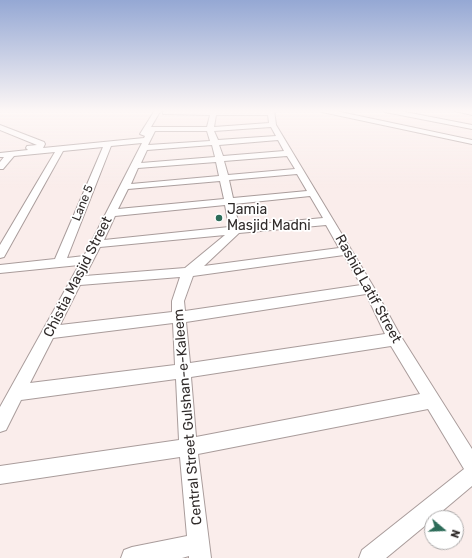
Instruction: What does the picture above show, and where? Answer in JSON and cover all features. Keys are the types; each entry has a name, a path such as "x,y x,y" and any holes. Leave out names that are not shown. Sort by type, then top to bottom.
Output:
{"street":[{"path":"22,136 41,144 39,148"},
{"path":"0,152 141,138 143,136"},
{"name":"Chistia Masjid Street","path":"0,424 96,244 149,136"},
{"path":"213,136 220,159 235,231"},
{"path":"444,136 472,142"},
{"path":"0,155 108,144 215,142 281,138"},
{"name":"Rashid Latif Street","path":"281,138 369,289 395,339 472,466"},
{"name":"Lane 5","path":"59,263 108,144"},
{"path":"0,254 61,148"},
{"path":"134,166 290,153"},
{"path":"0,167 10,154"},
{"path":"123,187 300,171"},
{"path":"111,213 229,203 314,193"},
{"path":"96,244 329,221"},
{"path":"188,272 235,231"},
{"path":"76,281 188,272 347,251"},
{"path":"0,269 87,260"},
{"name":"Central Street Gulshan-e-Kaleem","path":"188,272 178,301 188,447 199,551"},
{"path":"50,332 179,317 369,289"},
{"path":"17,393 183,371 395,339"},
{"path":"0,475 188,447 432,400"},
{"path":"370,558 472,474"},
{"path":"132,558 199,551"}],"place":[{"name":"Jamia Masjid Madni","path":"219,218"}]}
